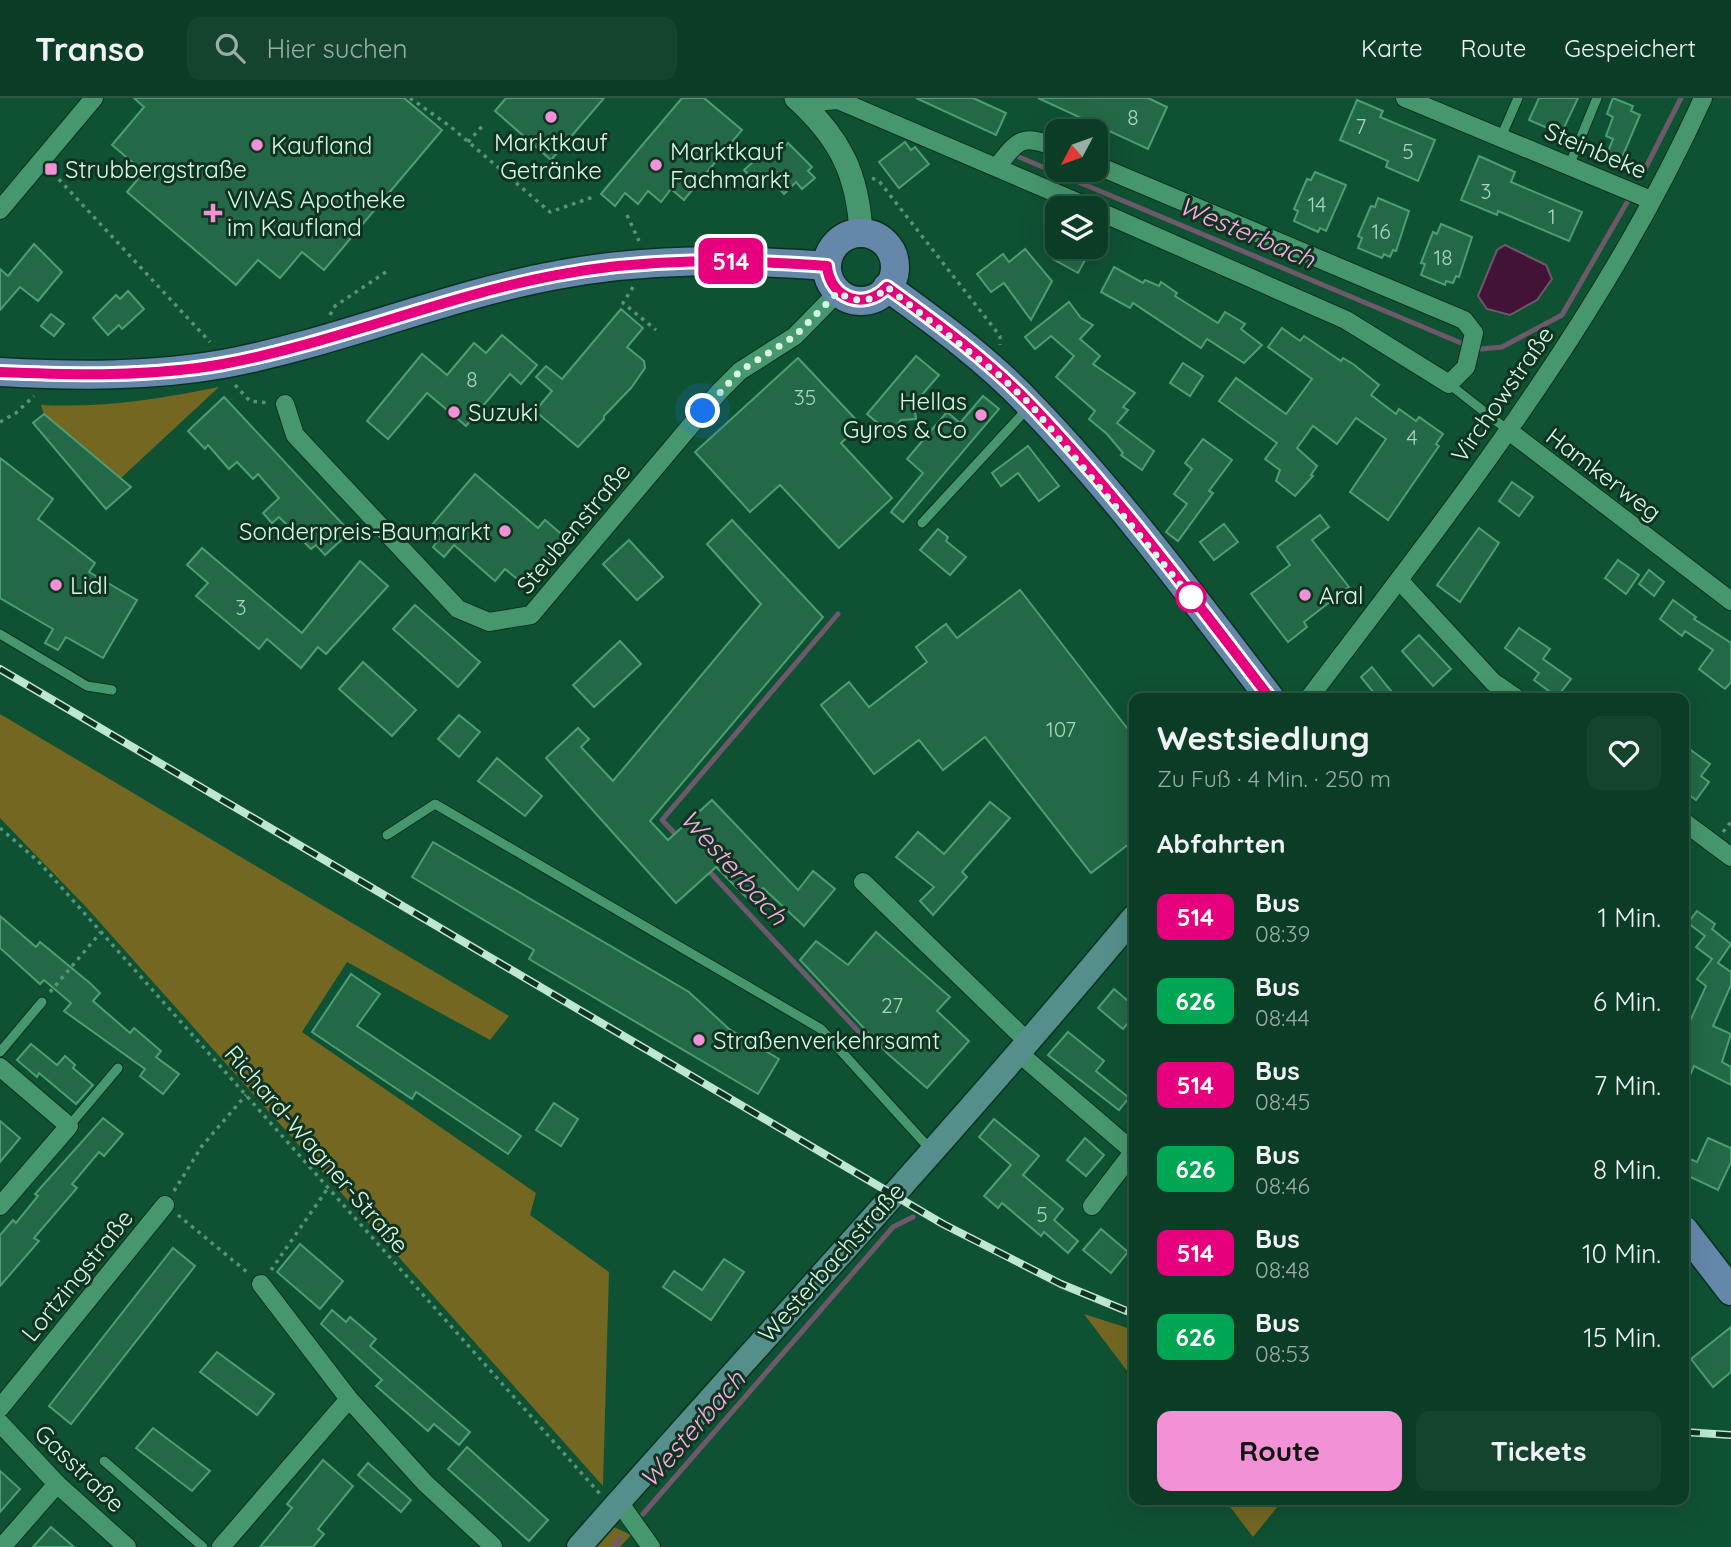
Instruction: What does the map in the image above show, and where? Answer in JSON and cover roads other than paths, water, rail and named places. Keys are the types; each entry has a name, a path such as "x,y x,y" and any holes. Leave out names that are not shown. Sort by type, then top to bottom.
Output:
{"main road":[{"path":"861,233 881,240 893,257 892,278 881,294 864,300 854,300 838,292 828,276 827,266 833,246 841,239 861,233"},
{"path":"0,372 54,375 122,373 222,364 554,275 649,262 717,261 827,266"},
{"path":"887,287 999,375 1031,405 1154,550 1266,693"},
{"name":"Westerbachstraße","path":"579,1547 611,1500 1024,1048 1129,923"},
{"path":"1689,1236 1731,1291"}],"street":[{"path":"0,210 94,98"},
{"name":"Steinbeke","path":"1405,98 1651,200"},
{"name":"Virchowstraße","path":"1313,693 1509,431 1596,300 1678,153 1703,98"},
{"path":"799,100 833,136 850,167 860,209 861,233"},
{"name":"Hamkerweg","path":"799,100 838,100 1063,196"},
{"path":"997,167 1015,144 1033,138 1045,143"},
{"path":"1108,169 1464,320 1474,333 1466,367 1449,384"},
{"name":"Hamkerweg","path":"1108,216 1346,320 1449,384"},
{"name":"Steubenstraße","path":"285,404 295,435 458,609 489,622 531,615 719,392 740,371 795,336 838,292"},
{"name":"Hamkerweg","path":"1509,431 1731,601"},
{"path":"1399,580 1493,682 1509,693"},
{"path":"1689,826 1731,858"},
{"path":"863,882 1024,1048 1129,1146"},
{"path":"0,1067 69,1126 0,1206"},
{"path":"1092,1206 1129,1158"},
{"name":"Lortzingstraße","path":"0,1408 165,1205"},
{"path":"261,1284 349,1399 425,1483 493,1546"},
{"path":"221,1547 349,1399"},
{"name":"Gasstraße","path":"0,1423 57,1483 127,1547"},
{"path":"2,1547 57,1483"},
{"path":"611,1500 651,1547"}],"lane":[{"path":"1501,137 1518,98"},
{"path":"1569,166 1597,98"},
{"name":"Hamkerweg","path":"1449,384 1509,431"},
{"path":"922,523 1031,405"},
{"path":"0,634 87,686 112,690"},
{"path":"387,835 435,804 821,1029 931,1151"},
{"path":"0,1052 42,1002"},
{"path":"69,1126 118,1068"},
{"path":"104,1461 203,1547"}],"waterway":[{"name":"Westerbach","path":"1642,175 1681,98"},
{"name":"Westerbach","path":"1019,157 1461,343"},
{"name":"Westerbach","path":"1481,349 1502,347 1562,315 1629,199"},
{"name":"Westerbach","path":"678,837 662,820 838,614"},
{"name":"Westerbach","path":"706,868 873,1047"},
{"name":"Westerbach","path":"643,1514 893,1227 913,1217"},
{"name":"Westerbach","path":"614,1547 620,1539"}],"railway":[{"path":"0,669 943,1224 1061,1284 1129,1312"},
{"path":"1689,1432 1731,1435"}],"place":[{"name":"Marktkauf Getränke","path":"551,117"},
{"name":"Kaufland","path":"257,145"},
{"name":"Marktkauf Fachmarkt","path":"656,165"},
{"name":"Strubbergstraße","path":"51,169"},
{"name":"VIVAS Apotheke im Kaufland","path":"213,213"},
{"name":"Suzuki","path":"454,412"},
{"name":"Hellas Gyros & Co","path":"981,415"},
{"name":"Sonderpreis-Baumarkt","path":"505,531"},
{"name":"Lidl","path":"56,585"},
{"name":"Aral","path":"1305,595"},
{"name":"Straßenverkehrsamt","path":"699,1040"}]}
